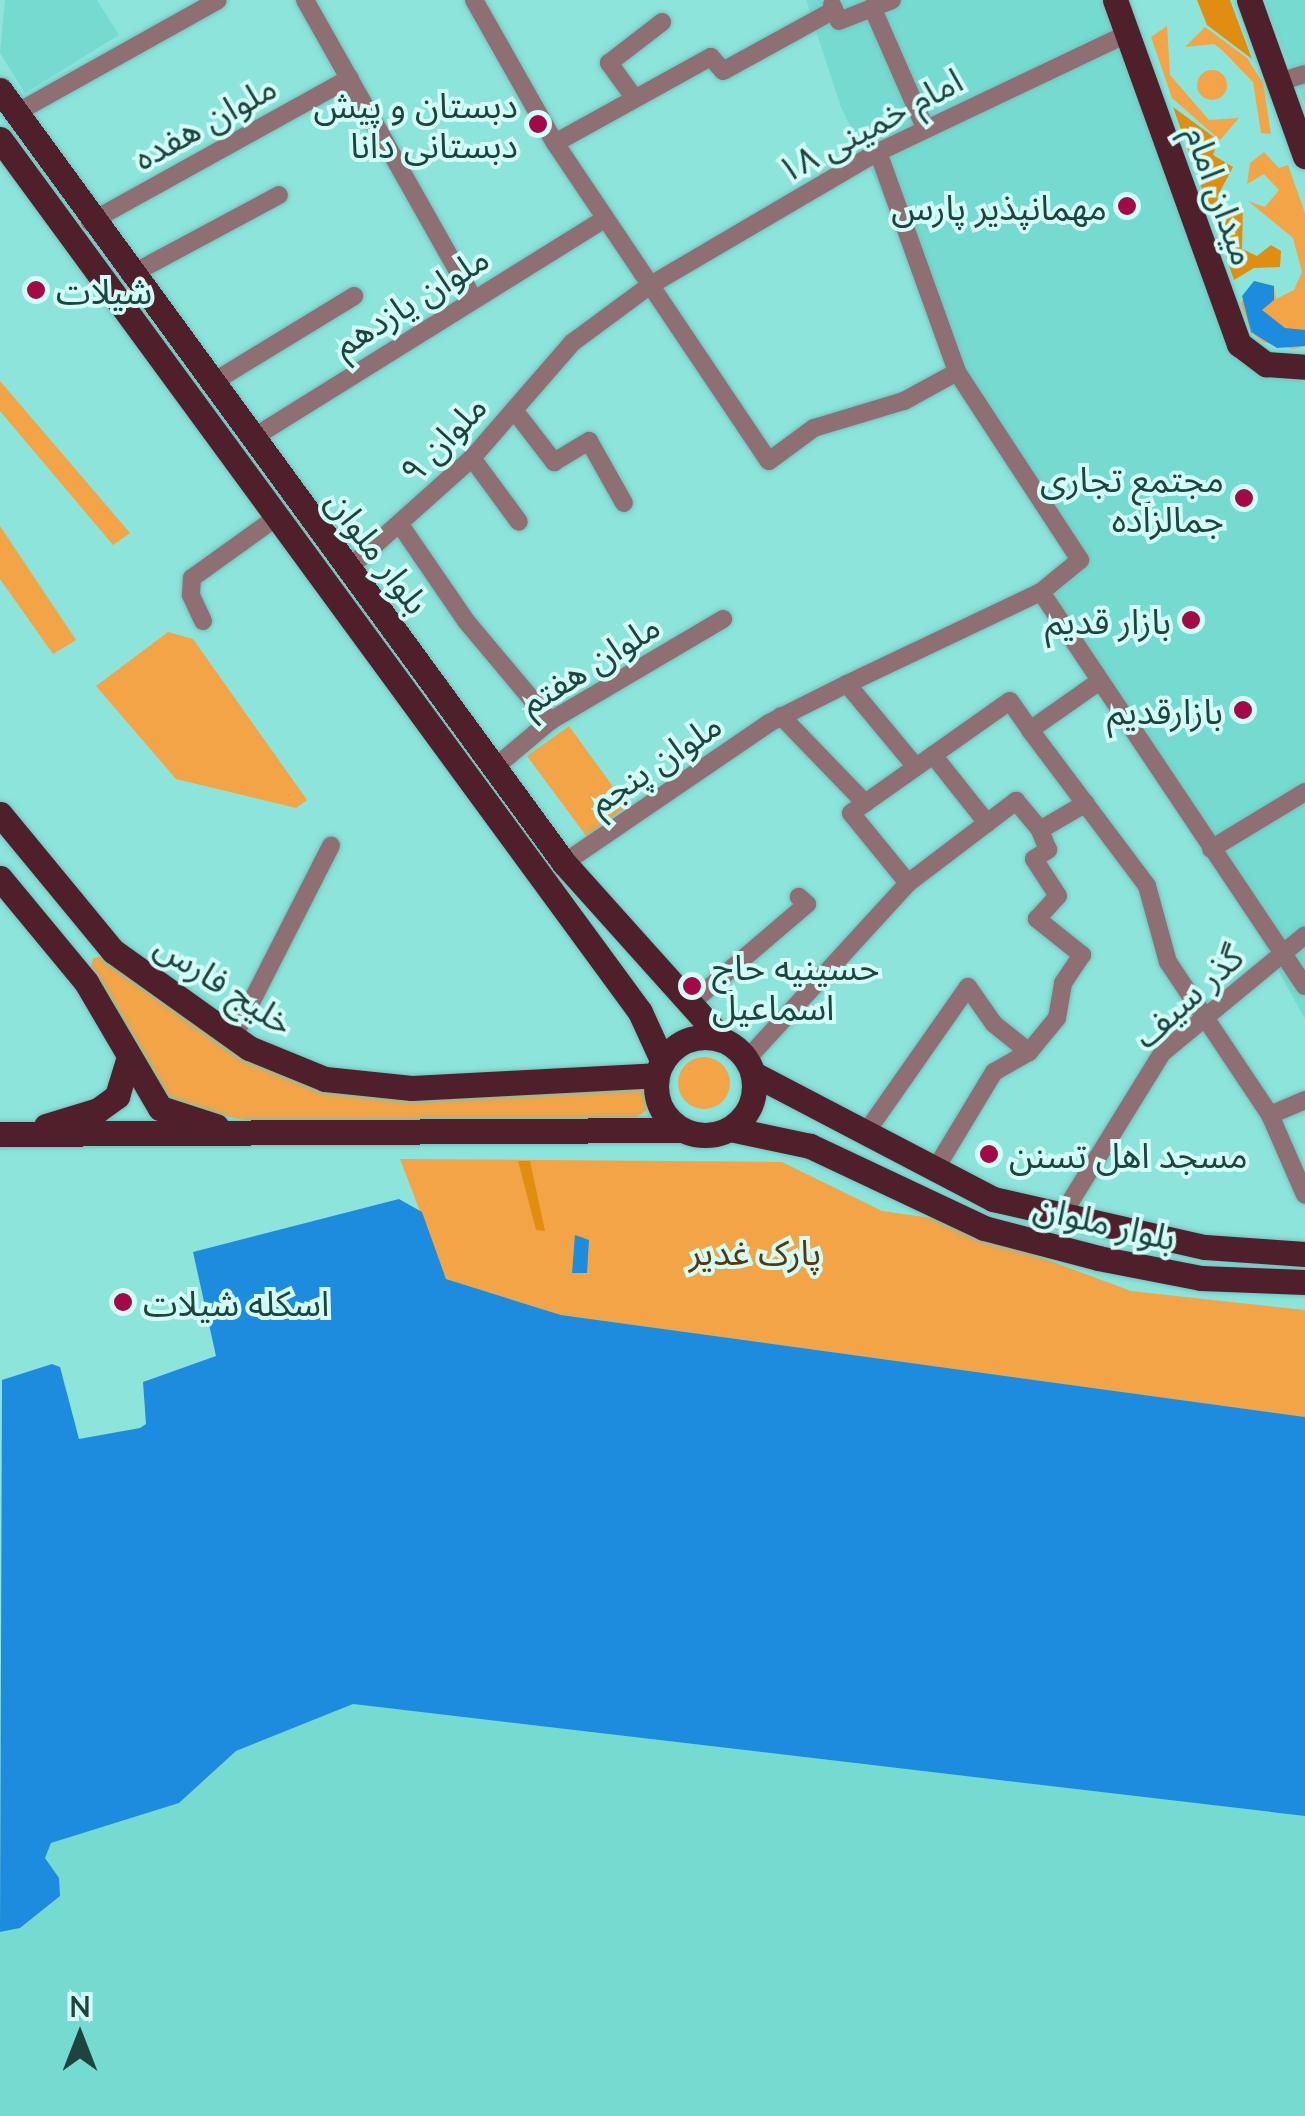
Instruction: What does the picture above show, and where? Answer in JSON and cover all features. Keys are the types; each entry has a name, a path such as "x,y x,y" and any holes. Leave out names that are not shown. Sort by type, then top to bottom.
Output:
{"main road":[{"name":"میدان امام","path":"1115,0 1239,344 1266,364 1305,368"},
{"path":"1248,0 1305,156"},
{"name":"بلوار ملوان","path":"0,90 130,275 209,396 277,518 640,1012 659,1067"},
{"name":"بلوار ملوان","path":"0,139 209,396 250,439 564,863 721,1038"},
{"name":"خلیج فارس","path":"0,814 113,952 233,1038 325,1079 412,1088 659,1067"},
{"path":"0,878 86,982 128,1060 160,1108 269,1137"},
{"path":"1,1134 269,1137 683,1130 714,1134 730,1129 751,1106 750,1066 721,1038 688,1040 659,1067 660,1108 683,1130"},
{"path":"1,1134 98,1110 117,1096 128,1060"},
{"name":"بلوار ملوان","path":"750,1066 994,1199 1205,1246 1305,1254"},
{"name":"بلوار ملوان","path":"730,1129 810,1146 984,1228 1098,1258 1201,1278 1305,1282"}],"street":[{"path":"16,113 218,0"},
{"path":"305,0 472,298"},
{"path":"474,0 555,143 769,461 814,428 904,402 957,372 878,152"},
{"path":"662,22 609,63 640,100 711,56 722,70 832,5 839,20 882,3 925,128"},
{"name":"امام خمینی ۱۸","path":"572,344 650,286 878,152 1127,34"},
{"path":"1279,82 1305,74"},
{"name":"ملوان هفده","path":"90,222 350,78"},
{"path":"555,143 633,96"},
{"path":"130,275 279,195"},
{"name":"ملوان یازدهم","path":"250,439 605,219"},
{"path":"209,396 354,296"},
{"name":"ملوان ۹","path":"349,568 401,526 472,458 572,344"},
{"name":"ملوان پنجم","path":"564,863 781,716 1042,592 1080,560 957,372"},
{"path":"514,410 554,462 589,441 624,504"},
{"path":"472,458 519,522"},
{"path":"203,621 191,595 192,578 277,518"},
{"path":"401,526 466,620 550,721"},
{"path":"1042,592 1211,849 1286,950 1305,986"},
{"name":"ملوان هفتم","path":"494,768 550,721 723,619"},
{"path":"1030,730 1100,681"},
{"path":"847,684 916,767"},
{"path":"908,883 852,814 1010,702 1147,886 1168,962 1208,1016 1270,1115 1305,1195"},
{"path":"781,716 865,803"},
{"path":"933,755 987,823"},
{"path":"1211,849 1305,792"},
{"path":"750,1066 908,883 1016,801 1040,830 1048,850 1034,859 1058,896 1037,919 1082,955 1063,983 1057,1018 1029,1052 994,1072 936,1168"},
{"path":"1040,830 1086,802"},
{"path":"233,1038 331,846"},
{"path":"690,1004 807,904 799,896"},
{"name":"گذر سیف","path":"1062,1215 1152,1066 1305,936"},
{"path":"867,1131 968,987 994,1024 1029,1052"},
{"path":"1270,1115 1305,1100"}],"shaded area":[{"path":"5,0 97,0 119,35 25,93 0,53"},
{"path":"806,0 1118,0 1239,344 1305,383 1305,1019 1209,846 1041,592 1079,560 992,425 841,107"},
{"path":"1197,0 1230,0 1252,59 1207,25"},
{"path":"1265,0 1305,0 1305,104 1268,9"},
{"path":"1173,107 1218,140 1213,155 1233,167 1217,197 1224,211 1243,206 1242,249 1257,256 1271,245 1281,251 1280,267 1254,268 1234,280"},
{"path":"1254,281 1274,286 1274,300 1262,310 1285,328 1305,330 1305,346 1277,348 1251,332 1242,296"},
{"path":"518,1161 530,1161 545,1231 536,1230"},
{"path":"399,1199 422,1212 446,1279 561,1315 1305,1417 1305,1816 353,1704 236,1751 179,1803 51,1843 45,1858 59,1878 60,1896 20,1928 0,1932 2,1380 52,1364 60,1367 79,1439 140,1428 146,1424 143,1382 216,1356 193,1252"},
{"path":"575,1235 589,1240 587,1273 572,1273"},
{"path":"353,1704 1305,1816 1305,2116 0,2116 0,1932 20,1927 53,1873 45,1858 51,1843 178,1803 236,1751"}],"green space":[{"path":"1167,26 1170,75 1209,120 1239,118 1220,140 1172,98 1151,37"},
{"path":"1205,27 1247,58 1263,83 1271,134 1261,133 1253,82 1222,50 1214,44 1185,47"},
{"path":"1212,70 1223,74 1227,85 1223,96 1212,100 1201,96 1197,85 1201,74"},
{"path":"1264,152 1279,168 1288,165 1305,213 1305,346 1293,349 1263,342 1251,332 1241,303 1254,281 1274,286 1276,299 1294,290 1302,272 1293,238 1248,201 1265,207 1279,190 1264,174 1247,184 1250,163"},
{"path":"0,381 130,533 113,545 0,411"},
{"path":"0,526 76,640 53,654 0,579"},
{"path":"168,632 193,639 307,800 296,808 176,779 96,686"},
{"path":"569,726 627,806 587,837 527,756"},
{"path":"112,955 322,1085 643,1086 647,1110 632,1120 274,1126 195,1110 156,1095 89,976 93,958"},
{"path":"704,1057 722,1065 730,1083 722,1101 704,1109 686,1101 678,1083 686,1065"},
{"name":"پارک غدیر","path":"400,1159 782,1162 882,1211 938,1219 1131,1291 1305,1310 1305,1417 561,1315 446,1279"}],"place":[{"name":"دبستان و پیش دبستانی دانا","path":"538,124"},
{"name":"مهمانپذیر پارس","path":"1127,206"},
{"name":"شیلات","path":"36,290"},
{"name":"مجتمع تجاری جمالزاده","path":"1244,498"},
{"name":"بازار قدیم","path":"1191,620"},
{"name":"بازارقدیم","path":"1243,710"},
{"name":"حسینیه حاج اسماعیل","path":"692,986"},
{"name":"مسجد اهل تسنن","path":"989,1154"},
{"name":"اسکله شیلات","path":"123,1302"}]}
